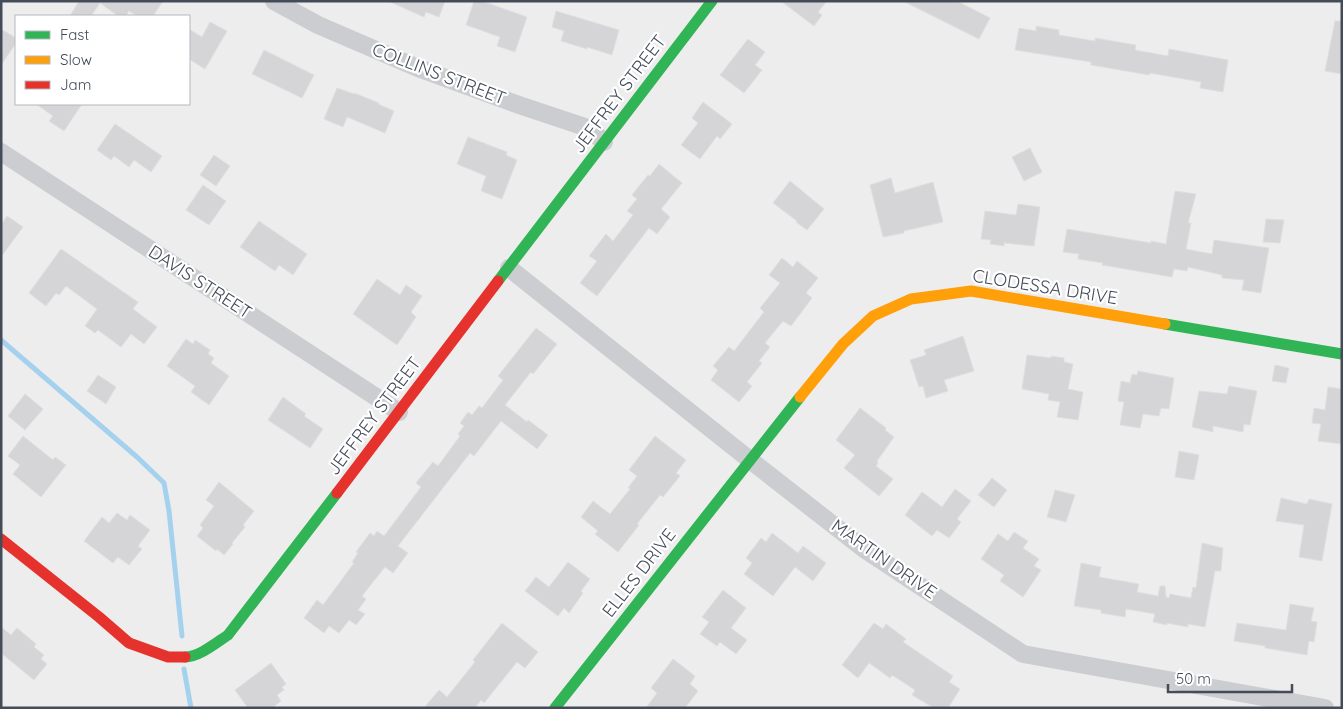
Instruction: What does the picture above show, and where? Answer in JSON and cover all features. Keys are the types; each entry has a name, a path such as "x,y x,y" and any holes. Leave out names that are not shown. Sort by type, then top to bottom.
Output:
{"street":[{"name":"COLLINS STREET","path":"274,1 318,25 418,68 585,127 604,142"},
{"name":"JEFFREY STREET","path":"1,538 129,643 168,657 189,657 210,648 228,636 712,1"},
{"name":"DAVIS STREET","path":"1,152 399,412"},
{"name":"MARTIN DRIVE","path":"509,268 864,549 1023,654 1324,708"},
{"name":"CLODESSA DRIVE","path":"750,460 843,344 873,316 911,299 970,291 1342,354"},
{"name":"ELLES DRIVE","path":"555,708 750,460"}],"building":[{"path":"79,1 163,1 154,15 135,15 129,11 127,15 117,15 100,3 92,15 71,15"},
{"path":"388,1 445,1 439,17 426,12 424,17"},
{"path":"474,1 482,1 527,17 515,52 497,46 500,37 466,25"},
{"path":"781,1 827,1 818,12 822,15 814,26"},
{"path":"903,1 957,1 990,18 979,39"},
{"path":"556,11 619,30 612,55 561,41 564,31 552,27"},
{"path":"1335,21 1342,21 1342,74 1325,71"},
{"path":"210,22 227,31 205,69 190,60 190,30 202,37"},
{"path":"1036,26 1059,30 1059,35 1095,41 1095,38 1136,45 1135,50 1168,56 1169,49 1228,60 1223,92 1200,88 1201,82 1150,73 1149,75 1091,65 1091,62 1015,50 1019,28 1036,31"},
{"path":"1,29 15,37 15,44 1,65"},
{"path":"748,39 765,52 755,65 762,70 744,93 720,75"},
{"path":"264,50 314,75 302,98 252,74"},
{"path":"337,88 379,103 394,111 385,133 347,117 343,127 324,119"},
{"path":"703,102 732,124 720,139 717,136 700,159 681,145 698,123 692,118"},
{"path":"37,105 81,105 64,131 49,121 53,116"},
{"path":"115,124 162,156 151,172 134,160 129,167 114,156 111,160 97,150"},
{"path":"468,137 507,152 506,155 517,160 502,199 481,191 486,176 457,164"},
{"path":"1030,148 1042,172 1024,181 1012,157"},
{"path":"214,155 230,166 216,186 200,175"},
{"path":"659,164 682,183 661,209 670,217 657,234 649,228 597,296 580,283 597,261 589,256 606,234 613,241 633,215 627,211 637,199 632,195"},
{"path":"891,178 895,193 933,182 943,222 883,237 870,185"},
{"path":"790,181 824,209 807,230 773,203"},
{"path":"203,185 226,201 209,225 186,210"},
{"path":"1175,191 1196,194 1188,223 1191,223 1186,249 1212,254 1214,240 1269,248 1261,293 1242,290 1244,280 1222,278 1222,275 1188,267 1187,271 1174,269 1172,277 1102,265 1103,263 1078,259 1079,254 1063,252 1067,229 1166,244"},
{"path":"1018,204 1040,207 1034,246 1004,243 1004,246 990,244 991,240 981,239 985,211 1016,215"},
{"path":"7,216 23,227 1,257 1,225"},
{"path":"1266,219 1284,220 1280,243 1263,242"},
{"path":"259,221 307,254 293,275 279,265 275,271 240,247"},
{"path":"61,249 138,302 133,309 157,327 144,344 131,334 121,347 98,330 95,333 85,326 97,309 66,286 59,295 56,293 46,306 29,293"},
{"path":"782,258 793,267 797,261 818,278 806,293 812,298 791,326 783,321 765,343 770,347 759,361 762,363 747,382 752,386 739,402 711,380 718,370 713,366 729,347 734,351 764,312 760,308 780,283 769,275"},
{"path":"377,279 400,295 406,285 422,296 411,312 416,317 397,345 353,314"},
{"path":"536,328 557,344 533,374 531,372 505,405 548,435 537,449 501,421 474,456 470,453 398,546 408,553 393,573 385,567 362,596 366,599 358,610 365,614 356,625 349,620 339,633 329,626 324,633 304,618 317,600 323,605 354,563 352,562 358,553 356,552 370,533 374,536 377,531 384,536 421,487 416,483 433,462 438,466 460,436 458,434 464,426 460,423 468,412 472,415 479,406 482,408 503,380 498,376"},
{"path":"963,336 974,371 944,380 948,391 926,398 923,386 919,387 910,360 926,355 924,350"},
{"path":"186,339 193,344 195,340 210,350 208,354 214,358 211,363 229,376 209,405 191,392 195,386 167,366"},
{"path":"1027,355 1064,358 1064,362 1073,364 1068,389 1083,392 1078,420 1057,417 1060,402 1048,400 1049,394 1022,389"},
{"path":"1275,365 1289,368 1286,383 1272,381"},
{"path":"1138,371 1174,378 1169,409 1161,408 1159,416 1143,414 1140,428 1120,425 1124,402 1118,401 1121,381 1130,383 1132,374 1137,375"},
{"path":"98,375 116,387 106,404 87,391"},
{"path":"1229,386 1257,391 1250,425 1244,424 1243,432 1213,426 1213,432 1192,427 1199,391 1227,394"},
{"path":"1328,387 1342,389 1342,444 1318,441 1321,424 1312,423 1314,408 1325,410"},
{"path":"25,394 43,409 25,430 8,416"},
{"path":"283,397 306,414 304,416 323,429 310,448 268,420"},
{"path":"860,408 886,428 885,430 894,437 877,461 876,466 893,479 879,496 844,468 855,455 836,440"},
{"path":"23,436 53,460 55,457 66,465 41,497 13,474 20,465 8,456"},
{"path":"655,436 686,460 676,473 680,476 663,497 660,495 618,552 595,534 598,531 581,517 593,501 610,514 630,489 628,488 637,476 629,470"},
{"path":"1179,451 1199,455 1194,480 1175,477"},
{"path":"992,478 1007,490 994,507 978,495"},
{"path":"219,482 254,511 243,525 245,527 224,555 197,536 203,528 200,525 214,506 206,500"},
{"path":"955,489 971,501 957,519 961,522 949,538 937,530 932,536 905,515 922,492 942,507"},
{"path":"1055,490 1075,495 1066,522 1047,517"},
{"path":"1281,498 1307,504 1309,499 1332,504 1322,561 1299,557 1304,525 1276,521"},
{"path":"117,513 127,520 130,515 150,530 138,546 142,549 129,565 118,557 113,563 84,541 102,517 109,523"},
{"path":"1014,532 1028,541 1023,548 1039,559 1034,566 1041,570 1023,597 1000,581 1004,575 981,559 998,534 1008,541"},
{"path":"772,533 798,553 803,546 826,563 813,581 795,567 773,596 744,574 752,563 746,558 761,538 766,542"},
{"path":"1202,543 1223,548 1221,571 1215,571 1205,627 1188,624 1188,627 1167,623 1167,625 1153,622 1155,614 1126,609 1125,617 1101,613 1101,610 1074,606 1081,563 1101,567 1099,577 1139,584 1137,592 1158,596 1160,586 1165,586 1166,597 1169,598 1170,594 1191,598 1193,587 1196,588"},
{"path":"568,562 590,579 569,613 564,608 558,616 525,591 536,577 549,587"},
{"path":"723,590 746,608 731,628 747,640 736,654 720,642 717,646 700,634 709,622 702,617"},
{"path":"1290,604 1314,608 1311,621 1317,622 1314,642 1309,641 1307,655 1234,641 1237,623 1286,630"},
{"path":"502,623 538,652 525,668 517,662 484,703 481,700 475,708 424,708 439,690 447,697 475,662 473,660"},
{"path":"874,623 883,629 886,624 906,639 903,642 953,676 949,682 960,689 948,708 934,708 912,695 915,690 892,675 890,678 869,663 858,678 842,665"},
{"path":"1,627 11,635 17,628 36,644 34,647 44,655 41,659 47,664 34,680 1,653"},
{"path":"673,659 695,676 690,684 698,691 685,708 646,708 657,693 651,688"},
{"path":"271,663 286,684 282,687 284,690 277,695 281,701 272,708 248,708 235,690"}],"waterway":[{"path":"1,340 137,457 164,483 169,511 182,636"},
{"path":"184,669 191,708"}],"traffic: fast":[{"path":"498,281 712,1"},
{"path":"1165,324 1342,354"},
{"path":"555,708 800,397"},
{"path":"185,657 202,652 228,635 337,493"}],"traffic: slow":[{"path":"800,397 843,344 873,316 911,299 971,291 1165,324"}],"traffic: jam":[{"path":"337,493 498,281"},
{"path":"1,539 129,643 168,657 185,657"}]}
